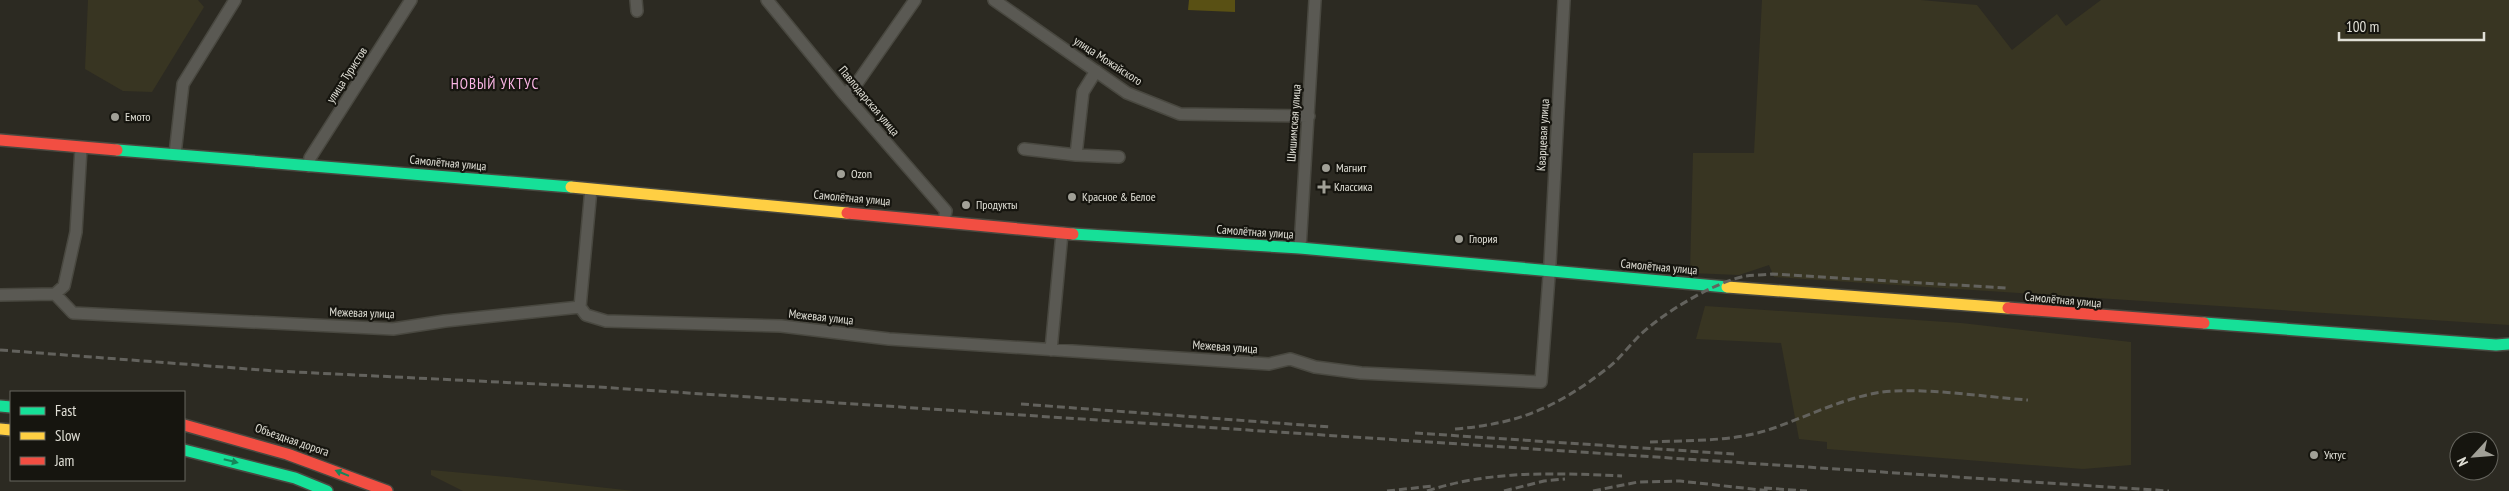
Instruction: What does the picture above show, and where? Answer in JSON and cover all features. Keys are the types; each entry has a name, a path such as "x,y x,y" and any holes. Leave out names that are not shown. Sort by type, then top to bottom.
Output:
{"main road":[{"name":"Самолётная улица","path":"0,140 591,189 944,220 1062,233 1300,248 1550,272 2321,334 2487,345 2509,344"},
{"name":"Объездная дорога","path":"185,425 235,436 297,455 387,491"},
{"path":"185,450 295,478 327,491"}],"street":[{"path":"175,154 184,84 235,0"},
{"name":"улица Туристов","path":"309,166 310,158 411,0"},
{"name":"Павлодарская улица","path":"767,0 844,94 946,211 944,220"},
{"path":"844,94 855,86 915,0"},
{"name":"улица Можайского","path":"994,0 1127,92 1180,114 1309,116"},
{"name":"Шишимская улица","path":"1300,248 1315,0"},
{"name":"Кварцевая улица","path":"1550,272 1564,0"},
{"path":"1076,155 1083,92 1096,72"},
{"path":"0,295 55,294 64,286 76,232 81,148"},
{"path":"1024,149 1076,155 1119,157"},
{"path":"580,307 591,189"},
{"path":"1051,350 1062,233"},
{"name":"Межевая улица","path":"55,294 72,313 393,329 445,320 580,307 586,315 606,321 781,326 889,339 1269,364 1290,359 1315,367 1361,373 1541,382 1550,272"}],"shaded area":[{"path":"88,0 198,0 204,7 152,92 123,91 85,69"},
{"path":"1189,0 1235,0 1235,12 1188,10"},
{"path":"1762,0 1921,0 1977,5 2012,50 2057,14 2066,26 2101,0 2509,0 2509,325 1774,277 1769,265 1739,275 1690,273 1693,153 1754,153"},
{"path":"1705,306 1961,323 2131,342 2131,465 2083,469 1827,449 1827,442 1799,439 1781,343 1696,339"},
{"path":"431,470 634,491 463,491 431,475"}],"railway":[{"path":"1455,429 1477,427 1517,418 1535,412 1570,395 1610,366 1640,335 1662,317 1704,292 1733,279 1772,274 2006,288"},
{"path":"0,350 275,371 598,387 2169,491"},
{"path":"1650,442 1711,440 1757,433 1836,404 1862,396 1892,391 1931,391 2028,400"},
{"path":"1021,404 1330,427"},
{"path":"1415,433 1734,454"},
{"path":"1427,491 1475,479 1524,474 1622,476"},
{"path":"1504,491 1544,481 1565,479"},
{"path":"1593,491 1638,482 1680,481 1770,491"},
{"path":"1387,491 1433,486"},
{"path":"1764,488 1807,491"}],"traffic: fast":[{"path":"117,150 571,187"},
{"path":"1073,234 1300,248 1727,287"},
{"path":"2204,323 2496,345 2509,344"},
{"path":"0,406 10,407"},
{"path":"185,450 295,478 327,491"}],"traffic: slow":[{"path":"571,187 847,213"},
{"path":"1727,287 2008,308"},
{"path":"0,429 10,430"}],"traffic: jam":[{"path":"0,140 117,150"},
{"path":"847,213 1073,234"},
{"path":"2008,308 2204,323"},
{"path":"185,425 287,454 387,491"}],"place":[{"name":"Емото","path":"115,117"},
{"name":"Магнит","path":"1326,168"},
{"name":"Ozon","path":"841,174"},
{"name":"Классика","path":"1324,187"},
{"name":"Красное & Белое","path":"1072,197"},
{"name":"Продукты","path":"966,205"},
{"name":"Глория","path":"1459,239"},
{"name":"Уктус","path":"2314,455"}],"district":[{"name":"НОВЫЙ УКТУС","path":"495,84"}]}
